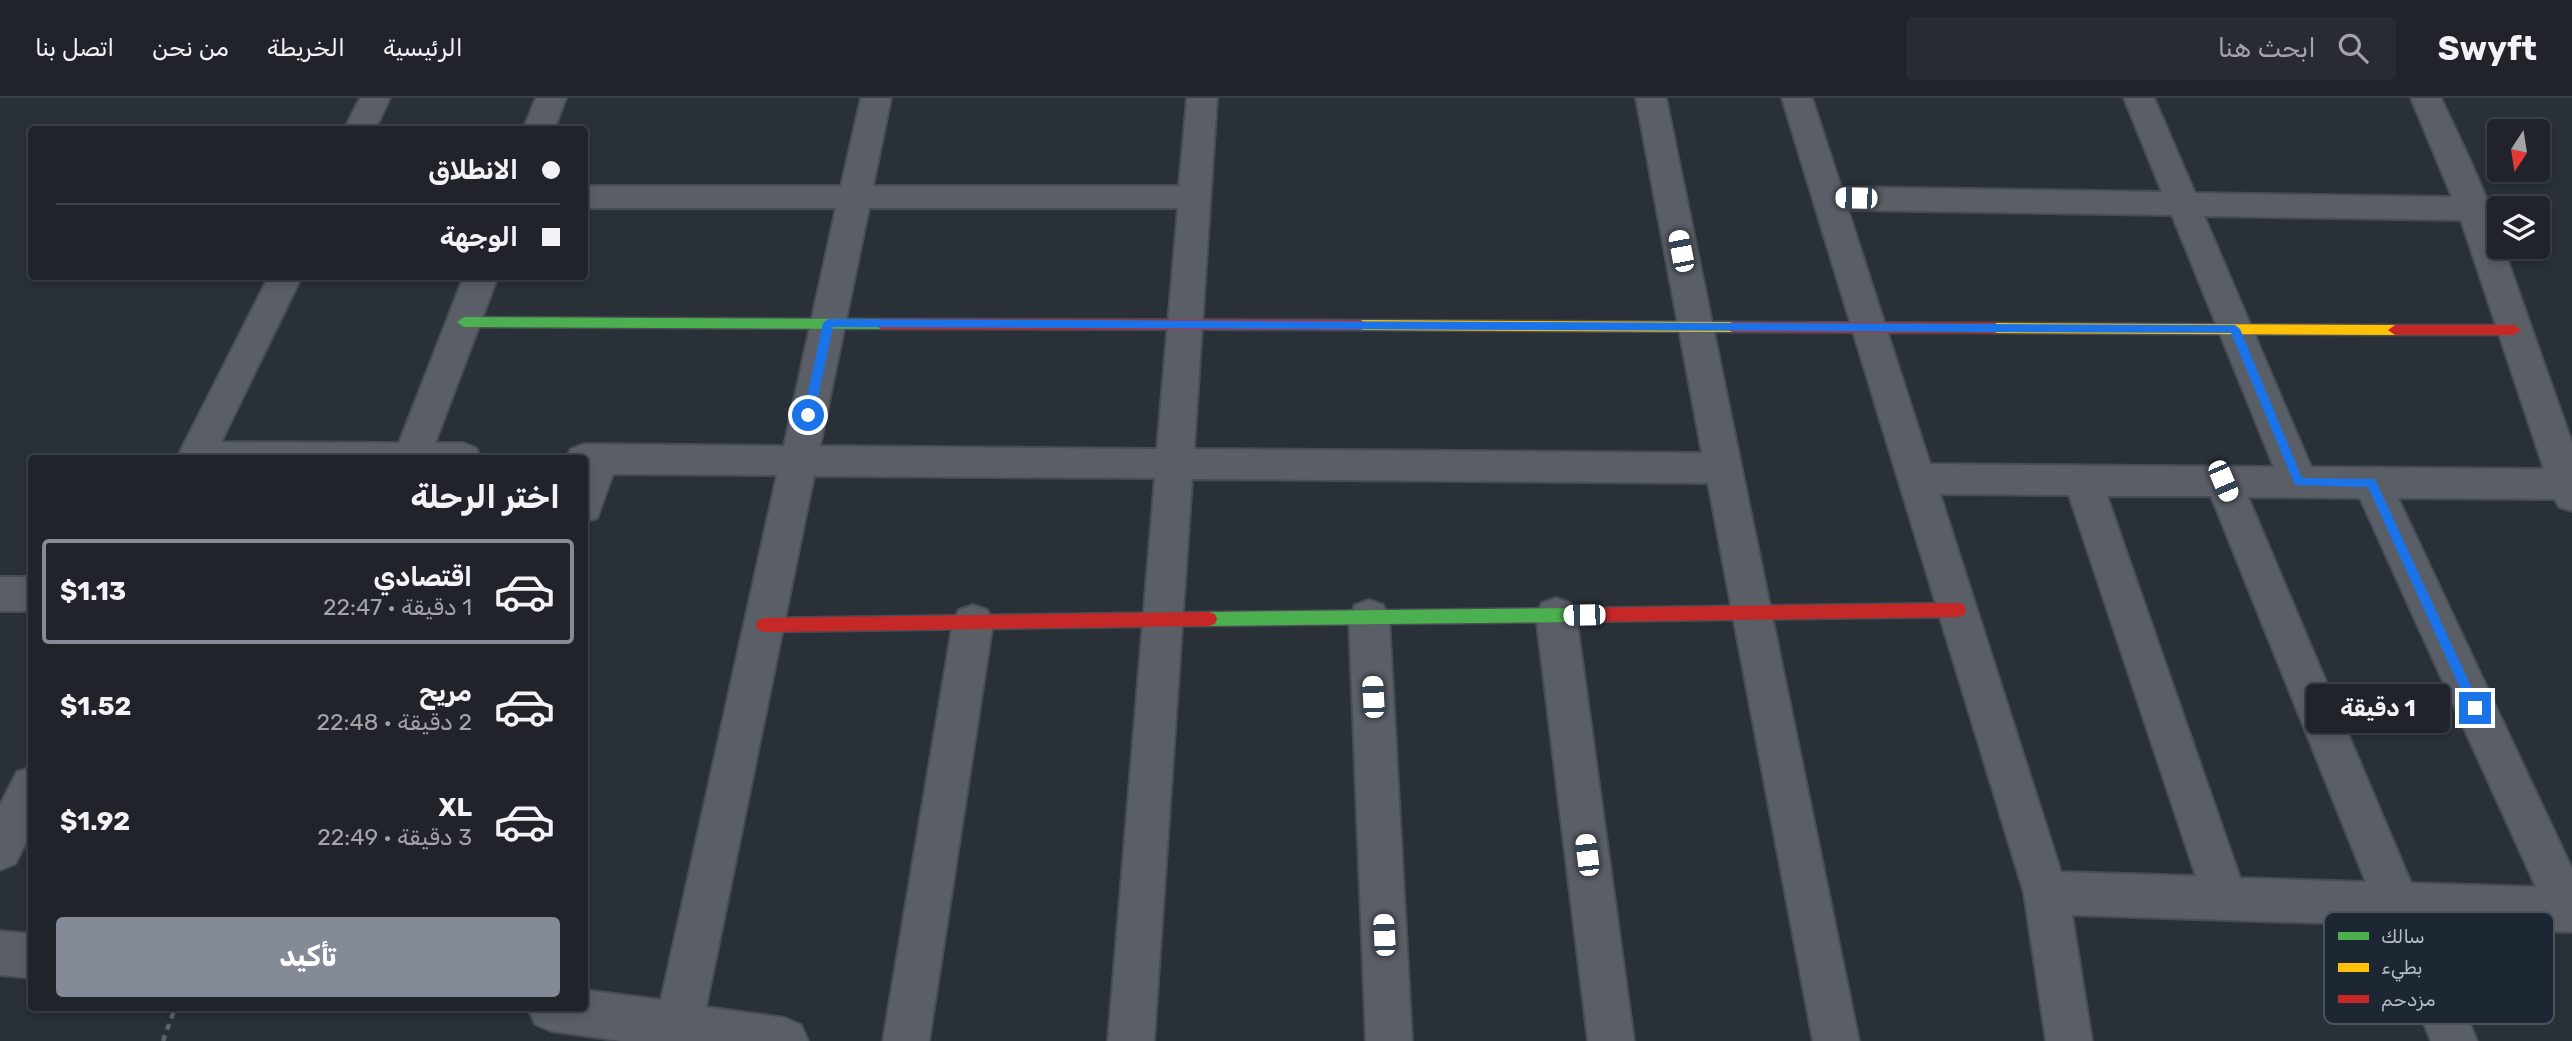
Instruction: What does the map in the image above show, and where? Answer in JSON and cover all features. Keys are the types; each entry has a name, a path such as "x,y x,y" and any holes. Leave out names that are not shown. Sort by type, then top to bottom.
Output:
{"street":[{"path":"361,126 375,98"},
{"path":"540,126 551,98"},
{"path":"680,1025 876,98"},
{"path":"1131,1041 1202,98"},
{"path":"1651,98 1836,1041"},
{"path":"1797,98 2046,893 2070,1041"},
{"path":"2139,98 2299,482"},
{"path":"1916,479 2372,482 2570,490 2473,209 2426,98"},
{"path":"588,197 1195,197"},
{"path":"1828,198 2473,209"},
{"path":"196,455 284,280"},
{"path":"412,455 480,280"},
{"path":"464,322 2514,330"},
{"path":"588,483 592,459 1724,468"},
{"path":"2083,481 2225,898"},
{"path":"2223,481 2400,912"},
{"path":"2046,893 2570,909 2372,482"},
{"path":"0,594 28,594"},
{"path":"764,625 1958,610"},
{"path":"1556,615 1611,1041"},
{"path":"1369,617 1389,1041"},
{"path":"906,1041 973,622"},
{"path":"0,849 28,794"},
{"path":"0,953 28,956"},
{"path":"574,1011 785,1041"},
{"path":"2447,1024 2454,1041"}],"path":[{"path":"163,1041 174,1011"}],"traffic: fast":[{"path":"464,322 881,324"},
{"path":"1209,619 1574,615"}],"traffic: slow":[{"path":"1361,325 1732,327"},
{"path":"1995,328 2395,330"}],"traffic: jam":[{"path":"881,324 1361,325"},
{"path":"1732,327 1995,328"},
{"path":"2395,330 2514,330"},
{"path":"1574,615 1958,610"},
{"path":"764,625 1209,619"}],"route":[{"path":"808,415 828,323 2235,329 2299,482 2372,482 2475,708"}]}
